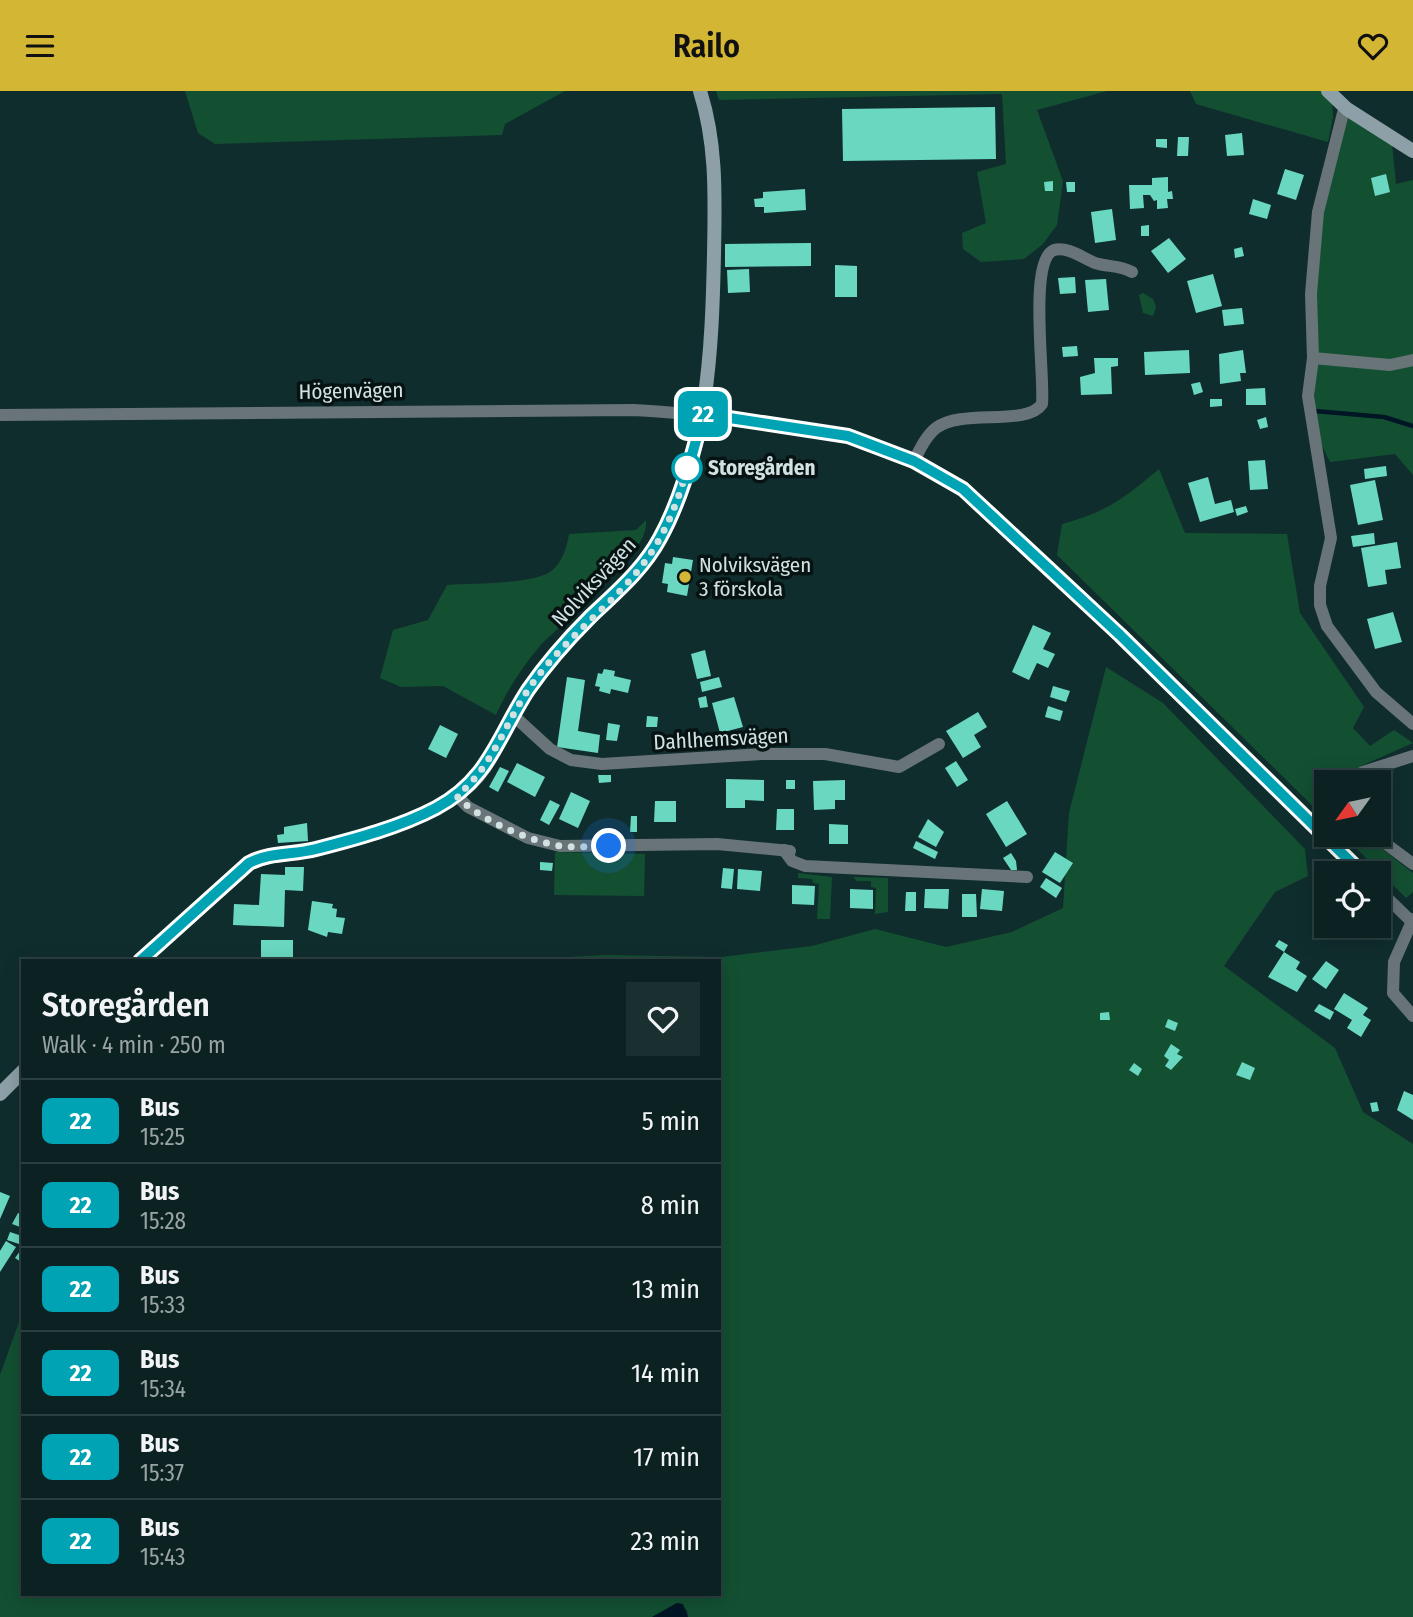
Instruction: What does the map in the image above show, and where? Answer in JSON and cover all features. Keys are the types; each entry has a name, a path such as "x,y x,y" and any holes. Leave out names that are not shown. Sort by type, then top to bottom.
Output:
{"street":[{"name":"Nolviksvägen","path":"142,959 249,863 271,855 315,849 380,829 433,809 457,796 472,784 489,761 527,691 570,636 646,561 673,513 703,414 713,316 715,198 714,154 700,91"},
{"path":"1328,91 1347,109 1413,151"},
{"path":"1347,109 1343,113 1318,212 1311,294 1313,358 1308,396 1331,538 1320,586 1320,605 1327,626 1376,692 1413,724"},
{"path":"914,461 933,430 941,425 956,419 1031,413 1042,404 1039,288 1044,258 1053,250 1066,250 1097,264 1132,272"},
{"path":"1313,358 1390,365 1413,360"},
{"name":"Högenvägen","path":"0,415 466,409 633,410 703,414 848,436 914,461 963,489 994,515 1350,861"},
{"name":"Dahlhemsvägen","path":"515,717 550,749 571,760 602,764 762,754 825,754 899,767 939,744"},
{"path":"1369,770 1413,756"},
{"path":"457,796 468,807 528,838 560,846 717,845 787,851 792,861 805,866 1027,877"},
{"path":"1390,847 1413,864"},
{"path":"1391,901 1412,921 1394,962 1393,992 1413,1016"},
{"path":"0,1094 21,1073"}],"green space":[{"path":"185,91 565,91 505,124 502,135 215,144 198,133"},
{"path":"716,91 1107,91 1037,110 1063,181 1057,225 1043,244 1024,259 981,262 963,249 962,233 986,223 977,172 1006,164 1002,94 719,100"},
{"path":"1190,91 1324,91 1332,99 1333,117 1328,142 1196,104"},
{"path":"1350,116 1392,144 1396,184 1413,180 1413,475 1395,454 1330,462 1319,440 1314,410 1316,299 1323,206"},
{"path":"1143,293 1153,299 1156,307 1153,316 1143,313 1139,295"},
{"path":"1159,469 1185,533 1287,534 1300,613 1364,707 1353,728 1370,746 1394,730 1413,743 1357,770 1314,770 1314,807 1057,555 1062,524 1114,503"},
{"path":"646,520 644,534 635,550 604,586 540,646 515,679 496,715 443,686 401,687 380,678 393,630 428,620 447,585 515,581 540,576 558,565 569,534 636,530"},
{"path":"1106,667 1163,703 1305,849 1308,876 1275,892 1224,966 1335,1048 1363,1112 1413,1144 1413,1617 688,1617 687,1610 677,1603 652,1617 0,1617 0,1375 21,1317 21,1596 721,1596 721,959 528,959 605,955 722,957 812,946 875,929 946,947 1012,932 1063,908 1069,813"},
{"path":"1355,847 1379,847 1413,873 1413,892 1406,898 1391,883 1391,861 1369,861"},
{"path":"555,852 645,854 644,896 554,895"},
{"path":"798,873 832,877 830,919 817,919 819,884 813,883 812,879 798,878"},
{"path":"853,877 888,878 888,912 875,914 876,888 871,887 871,881 857,881"}],"water":[{"path":"677,1603 683,1604 688,1617 652,1617"}],"building":[{"path":"995,107 996,159 843,161 842,109"},
{"path":"1242,133 1244,155 1227,156 1225,135"},
{"path":"1178,137 1189,137 1188,156 1177,156"},
{"path":"1156,139 1167,139 1167,148 1156,147"},
{"path":"1285,169 1304,175 1296,200 1277,194"},
{"path":"1386,174 1390,192 1375,196 1371,178"},
{"path":"1168,177 1168,192 1172,191 1173,199 1167,199 1168,208 1157,209 1157,200 1154,201 1150,195 1143,195 1144,208 1130,209 1129,185 1152,185 1152,178"},
{"path":"1053,181 1053,191 1045,191 1044,182"},
{"path":"1066,182 1075,182 1075,192 1067,192"},
{"path":"805,189 806,210 764,213 764,207 755,207 754,199 763,198 763,192"},
{"path":"1253,199 1271,205 1267,219 1249,214"},
{"path":"1112,209 1116,240 1095,243 1091,212"},
{"path":"1149,225 1149,236 1141,236 1141,226"},
{"path":"1169,238 1186,259 1168,273 1151,251"},
{"path":"811,243 811,266 725,267 725,244"},
{"path":"1242,247 1244,256 1235,258 1234,249"},
{"path":"835,265 857,266 857,297 835,297"},
{"path":"749,269 750,292 728,293 727,270"},
{"path":"1213,274 1222,306 1196,313 1187,281"},
{"path":"1075,277 1076,293 1060,294 1058,278"},
{"path":"1106,279 1109,310 1088,312 1085,280"},
{"path":"1242,308 1244,324 1224,326 1222,310"},
{"path":"1077,346 1078,356 1063,357 1062,347"},
{"path":"1189,350 1190,373 1145,375 1144,352"},
{"path":"1243,350 1246,373 1240,373 1241,381 1220,384 1219,354"},
{"path":"1094,358 1118,358 1118,366 1111,367 1112,394 1081,395 1080,377 1095,373"},
{"path":"1200,382 1203,392 1194,395 1191,384"},
{"path":"1265,388 1266,405 1246,405 1246,389"},
{"path":"1210,399 1222,399 1222,406 1210,407"},
{"path":"1266,417 1268,427 1260,429 1257,420"},
{"path":"1265,460 1268,489 1250,490 1248,461"},
{"path":"1386,466 1387,476 1365,479 1364,469"},
{"path":"1208,477 1215,504 1231,500 1234,512 1200,522 1188,483"},
{"path":"1375,480 1383,520 1358,525 1350,485"},
{"path":"1246,506 1248,512 1237,516 1235,509"},
{"path":"1374,533 1375,544 1353,547 1351,536"},
{"path":"1397,542 1401,568 1385,570 1387,584 1368,587 1361,548"},
{"path":"673,557 693,560 687,596 667,592 668,584 662,583 665,563 672,564"},
{"path":"1393,612 1402,642 1375,649 1367,619"},
{"path":"1033,625 1051,633 1043,649 1055,654 1048,668 1037,663 1029,680 1012,672"},
{"path":"705,650 711,676 697,679 691,654"},
{"path":"604,669 615,671 614,676 631,680 628,693 611,689 610,694 599,691 600,687 595,686 598,673 602,674"},
{"path":"567,677 585,680 578,731 600,735 598,753 557,747"},
{"path":"719,677 722,687 702,692 700,682"},
{"path":"1053,686 1070,691 1066,702 1050,697"},
{"path":"706,696 708,707 700,708 698,698"},
{"path":"734,697 743,727 720,733 712,703"},
{"path":"1048,706 1063,711 1060,721 1045,717"},
{"path":"978,712 987,727 974,735 981,747 963,758 946,731"},
{"path":"647,716 658,717 657,727 646,727"},
{"path":"608,723 620,725 617,741 606,740"},
{"path":"440,725 458,734 446,758 428,749"},
{"path":"956,761 968,780 957,787 945,768"},
{"path":"517,763 545,777 535,797 507,782"},
{"path":"500,767 509,771 498,792 489,787"},
{"path":"598,775 611,775 611,782 599,783"},
{"path":"726,779 764,780 764,801 745,800 745,808 726,808"},
{"path":"786,780 795,780 795,789 786,789"},
{"path":"845,780 845,800 835,800 835,809 814,810 813,781"},
{"path":"571,792 590,801 578,828 559,819"},
{"path":"550,800 560,805 549,825 540,820"},
{"path":"655,801 676,801 676,822 654,822"},
{"path":"1007,801 1027,834 1006,847 986,814"},
{"path":"777,809 794,809 794,830 776,830"},
{"path":"631,816 637,816 637,832 630,832"},
{"path":"928,819 944,832 936,847 918,837"},
{"path":"307,823 308,841 278,843 277,835 284,834 284,827"},
{"path":"829,824 848,825 848,844 829,844"},
{"path":"916,841 938,852 935,859 913,848"},
{"path":"1055,852 1073,863 1060,883 1042,872"},
{"path":"1011,853 1017,870 1011,870 1003,858"},
{"path":"540,862 553,863 552,871 540,870"},
{"path":"285,867 304,867 303,891 285,890 284,927 233,925 234,904 259,905 261,874 285,875"},
{"path":"723,868 734,869 732,889 721,888"},
{"path":"738,869 762,871 760,891 737,889"},
{"path":"1046,878 1062,888 1056,898 1040,887"},
{"path":"792,885 815,886 814,905 792,904"},
{"path":"850,889 873,890 873,909 850,908"},
{"path":"925,889 949,889 948,909 924,908"},
{"path":"982,889 1004,891 1002,911 980,909"},
{"path":"906,892 916,892 916,911 905,911"},
{"path":"962,894 976,894 977,917 962,917"},
{"path":"312,901 333,904 332,908 337,909 336,917 345,918 342,934 328,932 327,937 308,930"},
{"path":"261,940 293,940 293,957 261,957"},
{"path":"1279,940 1288,945 1284,952 1275,946"},
{"path":"1284,952 1300,962 1296,969 1307,976 1297,992 1268,977"},
{"path":"1326,961 1339,970 1326,989 1312,979"},
{"path":"1344,993 1368,1008 1363,1015 1371,1020 1361,1037 1347,1028 1352,1020 1334,1009"},
{"path":"1319,1004 1334,1012 1330,1020 1314,1011"},
{"path":"1109,1012 1110,1020 1100,1020 1100,1013"},
{"path":"1168,1019 1178,1023 1175,1031 1165,1027"},
{"path":"1171,1044 1180,1050 1177,1054 1183,1057 1171,1070 1165,1066 1169,1060 1164,1056"},
{"path":"1242,1062 1255,1068 1250,1080 1236,1075"},
{"path":"1134,1063 1142,1069 1138,1076 1129,1070"},
{"path":"1404,1091 1413,1095 1413,1120 1397,1110"},
{"path":"1377,1102 1379,1111 1372,1112 1370,1103"},
{"path":"0,1192 10,1196 0,1219"},
{"path":"18,1213 21,1214 20,1227 12,1224"},
{"path":"10,1232 21,1236 19,1244 7,1240"},
{"path":"6,1241 16,1247 0,1272 0,1251"},
{"path":"21,1250 21,1262 15,1258"}],"waterway":[{"path":"1315,411 1384,417 1413,426"}],"bus line":[{"name":"22","path":"142,959 249,863 271,855 315,849 414,817 457,796 472,784 489,761 527,691 570,636 646,561 660,539 673,513 703,414 816,429 848,436 914,461 963,489 1120,635 1350,861"}],"place":[{"name":"Storegården","path":"687,468"},
{"name":"Nolviksvägen 3 förskola","path":"685,577"}],"route":[{"path":"609,846 560,846 528,838 468,807 457,796 472,784 489,761 527,691 570,636 646,561 673,513 687,468"}]}
